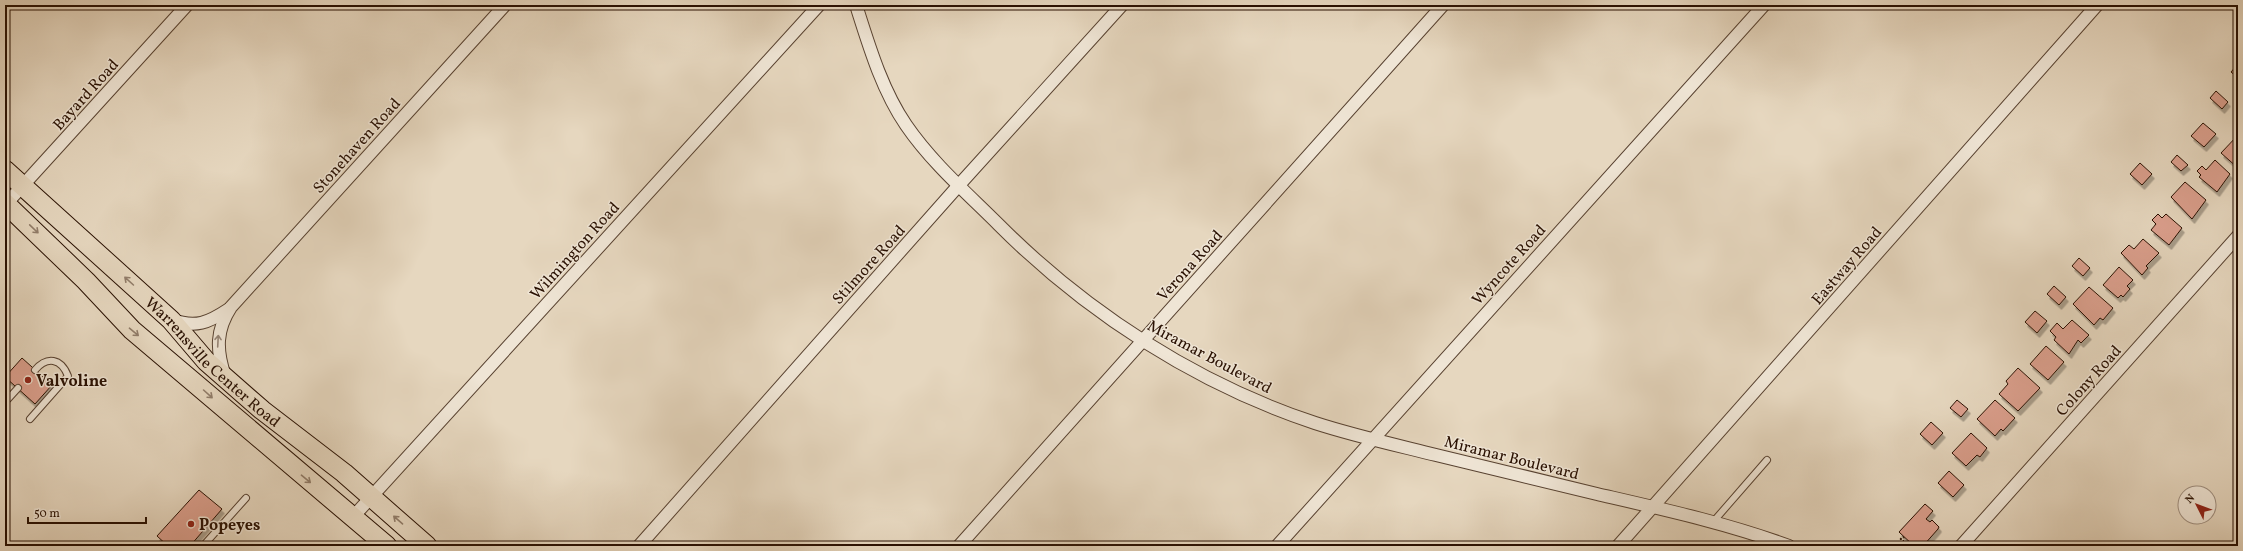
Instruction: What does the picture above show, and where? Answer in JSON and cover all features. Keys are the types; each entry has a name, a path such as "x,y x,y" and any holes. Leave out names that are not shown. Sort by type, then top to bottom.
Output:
{"main road":[{"name":"Warrensville Center Road","path":"5,170 171,320 206,361 225,378 262,410 344,473 427,546"},
{"name":"Warrensville Center Road","path":"5,203 86,281 132,330 387,546"}],"street":[{"name":"Bayard Road","path":"5,203 188,5"},
{"name":"Stonehaven Road","path":"225,378 219,359 217,343 220,329 231,307 505,5"},
{"name":"Wilmington Road","path":"353,516 372,497 819,5"},
{"name":"Miramar Boulevard","path":"856,5 874,62 890,97 906,125 926,150 959,185 1055,276 1101,312 1143,340 1209,378 1253,400 1315,423 1371,439 1655,506 1713,522 1789,546"},
{"name":"Stilmore Road","path":"640,546 959,185 1122,5"},
{"name":"Verona Road","path":"959,546 1443,5"},
{"name":"Wyncote Road","path":"1277,546 1371,439 1764,5"},
{"name":"Eastway Road","path":"1618,546 2097,5"},
{"name":"Colony Road","path":"1961,546 2238,236"},
{"name":"Stonehaven Road","path":"171,320 183,324 197,325 206,322 231,307"}],"lane":[{"path":"30,419 68,376 64,368 55,361 50,360 42,362 35,370"},
{"path":"8,399 18,388"},
{"path":"1713,522 1767,460"},
{"path":"203,546 246,498"}],"path":[{"path":"1904,536 1901,539 1908,546"}],"building":[{"path":"2238,64 2238,78 2231,72"},
{"path":"2216,91 2228,102 2222,109 2210,98"},
{"path":"2203,123 2216,134 2204,147 2191,136"},
{"path":"2238,135 2238,168 2221,153"},
{"path":"2177,155 2188,165 2181,171 2171,162"},
{"path":"2215,160 2230,174 2217,192 2199,177 2201,175 2197,171 2202,166 2206,170"},
{"path":"2140,163 2152,174 2142,185 2130,174"},
{"path":"2185,182 2206,200 2192,219 2171,197"},
{"path":"2158,214 2162,218 2166,214 2182,228 2169,245 2151,230 2156,224 2152,220"},
{"path":"2143,239 2159,253 2146,266 2148,268 2142,275 2121,253 2129,245 2134,249"},
{"path":"2079,258 2090,268 2083,276 2072,266"},
{"path":"2119,267 2133,280 2127,286 2130,289 2123,297 2121,295 2118,298 2103,285"},
{"path":"2054,286 2066,297 2059,305 2047,294"},
{"path":"2089,287 2113,308 2103,320 2100,318 2094,325 2073,304"},
{"path":"2035,311 2047,321 2037,333 2025,322"},
{"path":"2072,320 2089,335 2081,343 2078,340 2069,354 2054,340 2056,337 2050,331 2057,323 2063,329"},
{"path":"2046,346 2064,362 2048,380 2030,364"},
{"path":"22,358 52,385 35,404 5,377"},
{"path":"2018,368 2040,388 2018,411 1999,394 2008,384 2006,381"},
{"path":"1957,400 1968,409 1961,417 1950,408"},
{"path":"1995,400 2015,418 2003,431 2001,429 1995,436 1977,419"},
{"path":"1931,422 1943,433 1932,445 1920,434"},
{"path":"1971,433 1987,448 1980,457 1977,455 1966,466 1952,453"},
{"path":"1949,471 1964,485 1953,497 1938,483"},
{"path":"199,490 222,509 190,546 168,546 157,536"},
{"path":"1925,504 1933,511 1926,519 1930,522 1932,520 1939,527 1923,546 1914,546 1899,532"}],"place":[{"name":"Valvoline","path":"28,380"},
{"name":"Popeyes","path":"191,524"}]}
